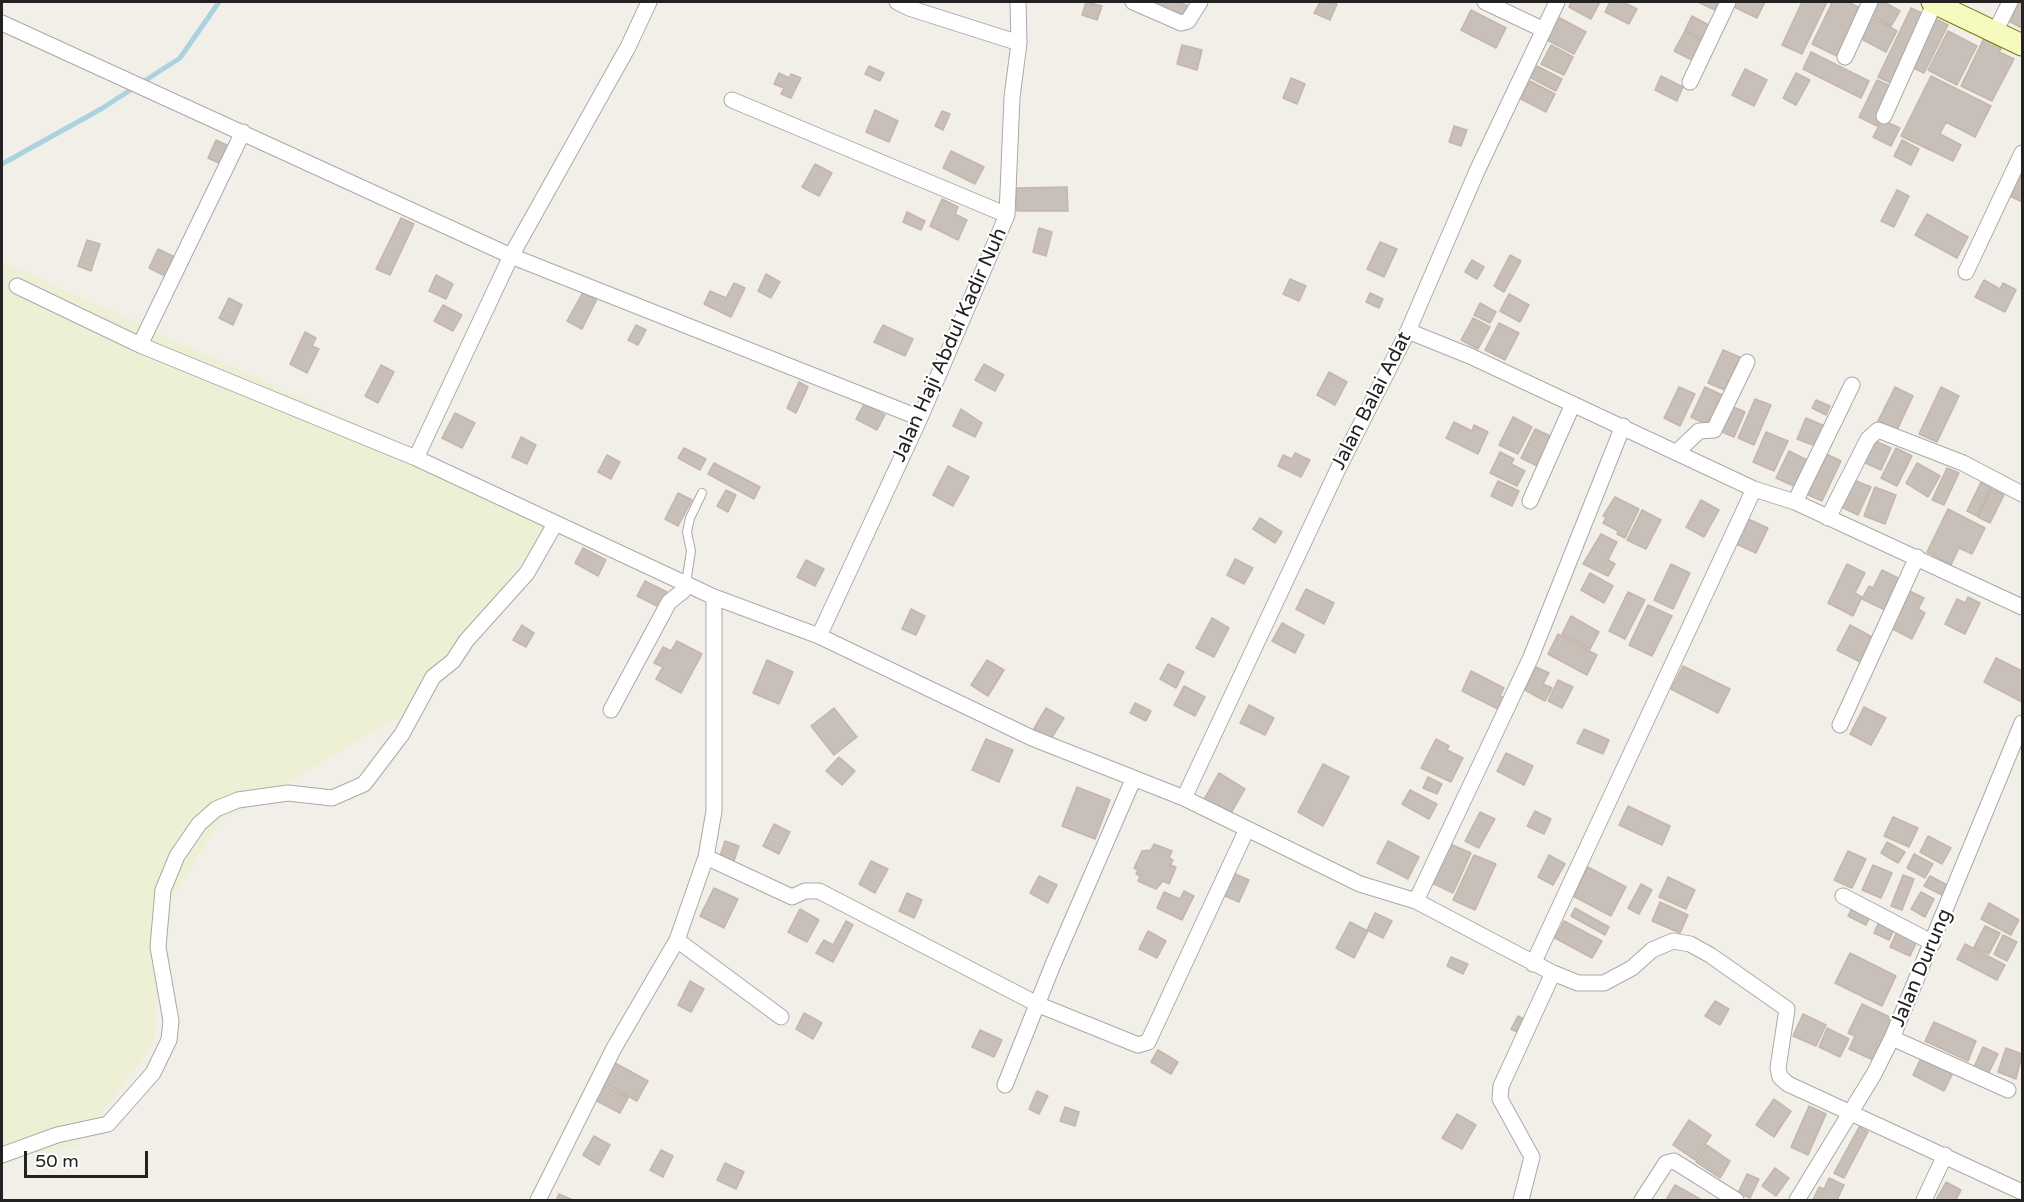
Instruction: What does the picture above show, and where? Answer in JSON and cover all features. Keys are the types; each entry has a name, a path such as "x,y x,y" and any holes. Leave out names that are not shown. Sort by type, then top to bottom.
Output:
{"street":[{"path":"416,458 511,256 628,46 649,2"},
{"path":"897,2 1019,44"},
{"name":"Jalan Haji Abdul Kadir Nuh","path":"819,636 920,418 1007,215 1012,97 1019,44 1018,2"},
{"path":"1133,2 1181,23 1192,17 1200,2"},
{"path":"1485,2 1544,30"},
{"name":"Jalan Balai Adat","path":"1184,798 1338,469 1408,332 1477,171 1557,2"},
{"path":"1690,82 1728,2"},
{"path":"1845,57 1870,2"},
{"path":"1884,116 1934,2 2022,45"},
{"path":"1995,32 2010,2"},
{"path":"2,23 115,77 243,132 511,256 920,418"},
{"path":"732,100 1007,215"},
{"path":"140,345 243,132"},
{"path":"1966,272 2022,153"},
{"path":"17,286 140,345 416,458 714,597 819,636 1032,738 1184,798 1359,884 1416,901 1553,973 1578,982 1604,983 1632,968 1663,943 1672,940 1690,944 1782,1003 1788,1014 1778,1068 1780,1077 1788,1084 1848,1114 1889,1129 2022,1192"},
{"path":"1408,332 1470,356 1678,451 1754,489 1795,502 2022,607"},
{"path":"1678,451 1699,431 1714,430 1747,362"},
{"path":"1795,502 1852,385"},
{"path":"1530,501 1574,404"},
{"path":"1416,901 1531,657 1623,426"},
{"path":"1828,518 1868,439 1878,430 1963,463 2022,494"},
{"path":"1533,964 1754,489"},
{"path":"2,1155 57,1135 108,1124 153,1073 169,1040 171,1022 158,947 163,890 177,856 199,824 216,809 238,800 288,794 332,798 364,784 402,734 433,676 453,661 466,641 527,573 555,524"},
{"path":"1840,725 1917,557"},
{"path":"611,710 669,602 683,591 686,583"},
{"path":"538,1200 614,1048 677,940 706,857 714,811 714,597"},
{"name":"Jalan Durung","path":"1797,1200 1874,1074 1892,1038 1933,944 2022,723"},
{"path":"1005,1085 1039,1005 1054,962 1134,780"},
{"path":"706,857 792,897 806,891 819,891 1039,1005 1138,1045 1148,1042 1247,829"},
{"path":"1843,897 1933,944"},
{"path":"677,940 780,1017"},
{"path":"1521,1200 1532,1157 1500,1099 1501,1086 1553,973"},
{"path":"1892,1038 2008,1090"},
{"path":"1924,1200 1945,1155"},
{"path":"1642,1200 1665,1163 1674,1161 1736,1200"}],"lane":[{"path":"686,583 691,551 687,532 690,518 702,493"}],"green space":[{"path":"2,261 554,514 466,641 416,707 220,822 161,915 154,1044 76,1147 2,1157"}],"building":[{"path":"1086,2 1102,6 1097,20 1082,15"},
{"path":"1158,2 1179,2 1188,6 1181,20 1155,7"},
{"path":"1320,2 1337,4 1330,20 1314,13"},
{"path":"1571,2 1600,2 1591,19 1569,7"},
{"path":"1610,2 1623,2 1637,9 1629,24 1605,12"},
{"path":"1698,2 1724,2 1719,12"},
{"path":"1734,2 1765,2 1757,18 1732,6"},
{"path":"1802,2 1827,2 1802,54 1782,45"},
{"path":"1828,2 1848,2 1862,9 1839,57 1812,44 1832,3"},
{"path":"1877,2 1884,2 1900,11 1891,26 1870,14"},
{"path":"2013,2 2022,2 2022,28 2005,19"},
{"path":"1911,8 1928,16 1895,85 1878,77"},
{"path":"1471,10 1506,28 1496,48 1461,30"},
{"path":"1692,16 1712,27 1705,40 1685,30"},
{"path":"1869,16 1897,31 1886,52 1858,37"},
{"path":"1558,17 1586,32 1574,54 1547,40"},
{"path":"1932,17 1948,25 1924,73 1907,65"},
{"path":"1685,31 1706,43 1696,62 1674,51"},
{"path":"1948,31 1977,46 1957,85 1928,70"},
{"path":"1984,38 2002,47 1999,52 2014,59 1992,101 1961,86"},
{"path":"1182,45 1202,50 1197,70 1177,64"},
{"path":"1551,45 1573,57 1564,75 1541,64"},
{"path":"1811,52 1869,81 1861,98 1803,69"},
{"path":"869,66 884,73 880,81 865,74"},
{"path":"1537,66 1562,79 1556,91 1531,78"},
{"path":"1745,69 1767,80 1754,106 1732,95"},
{"path":"779,73 789,78 791,74 801,78 791,98 781,94 784,88 774,84"},
{"path":"1796,73 1810,80 1796,105 1783,98"},
{"path":"1661,76 1683,87 1677,101 1655,90"},
{"path":"1931,76 1991,106 1975,137 1946,122 1940,134 1961,145 1953,161 1901,136"},
{"path":"1291,78 1305,84 1297,104 1283,98"},
{"path":"1877,80 1895,88 1877,126 1859,117"},
{"path":"1530,81 1555,94 1546,112 1521,99"},
{"path":"875,110 898,121 889,142 866,132"},
{"path":"942,111 950,114 943,130 935,126"},
{"path":"1882,120 1900,128 1891,146 1873,137"},
{"path":"1454,126 1467,130 1461,146 1449,142"},
{"path":"216,140 233,148 225,166 208,158"},
{"path":"1902,140 1919,149 1911,165 1894,156"},
{"path":"951,151 984,167 975,184 943,168"},
{"path":"815,164 832,173 819,196 802,187"},
{"path":"2022,171 2022,202 2010,196"},
{"path":"1067,187 1068,211 1017,211 1016,188"},
{"path":"1897,190 1909,196 1894,227 1881,221"},
{"path":"942,199 958,207 955,214 967,220 958,240 930,226"},
{"path":"907,212 925,221 921,230 903,222"},
{"path":"1927,214 1968,237 1957,258 1915,235"},
{"path":"401,218 414,224 390,275 376,269"},
{"path":"1039,228 1052,232 1046,256 1033,252"},
{"path":"87,240 100,244 91,271 78,266"},
{"path":"1380,242 1397,249 1384,277 1367,269"},
{"path":"158,249 179,259 169,278 149,268"},
{"path":"1510,255 1521,261 1504,292 1494,286"},
{"path":"1472,260 1484,267 1477,279 1465,272"},
{"path":"766,274 780,282 771,298 758,291"},
{"path":"436,275 453,284 446,299 429,291"},
{"path":"1290,279 1306,286 1299,301 1283,294"},
{"path":"1984,280 2000,289 2003,283 2016,290 2005,312 1975,297"},
{"path":"734,283 745,288 731,317 704,304 710,291 726,298"},
{"path":"583,292 597,299 582,329 567,321"},
{"path":"1370,293 1383,299 1379,308 1366,302"},
{"path":"1509,294 1529,305 1520,322 1500,311"},
{"path":"229,298 242,305 233,325 219,318"},
{"path":"1480,303 1496,312 1490,323 1474,315"},
{"path":"443,305 462,315 453,331 434,321"},
{"path":"1473,318 1490,327 1478,349 1461,340"},
{"path":"1499,323 1519,333 1505,360 1485,350"},
{"path":"636,325 646,330 638,345 628,340"},
{"path":"883,325 913,339 905,356 874,342"},
{"path":"305,332 316,338 312,346 319,349 307,373 290,364"},
{"path":"1723,350 1742,358 1727,391 1708,383"},
{"path":"984,364 1004,375 995,391 975,380"},
{"path":"381,365 394,372 378,403 365,396"},
{"path":"1329,372 1347,382 1335,405 1317,395"},
{"path":"799,382 808,387 796,413 787,408"},
{"path":"1679,387 1695,394 1680,426 1664,418"},
{"path":"1705,387 1724,396 1710,426 1691,417"},
{"path":"1895,387 1913,396 1897,430 1878,421"},
{"path":"1941,387 1959,396 1937,442 1919,434"},
{"path":"1755,399 1771,405 1754,445 1738,438"},
{"path":"1816,400 1830,406 1826,415 1812,408"},
{"path":"864,404 885,415 877,430 856,419"},
{"path":"1731,406 1745,412 1734,437 1720,431"},
{"path":"961,409 982,423 975,437 953,426"},
{"path":"455,413 475,423 462,448 442,438"},
{"path":"1513,417 1532,427 1518,454 1499,445"},
{"path":"1806,418 1827,427 1818,447 1797,439"},
{"path":"1454,422 1472,431 1474,425 1488,432 1478,454 1446,438"},
{"path":"1535,429 1555,438 1541,468 1521,458"},
{"path":"1766,432 1788,441 1774,471 1753,462"},
{"path":"521,437 536,445 527,464 512,457"},
{"path":"1871,439 1891,448 1881,470 1861,461"},
{"path":"684,448 706,459 700,470 678,458"},
{"path":"1896,448 1912,456 1897,486 1881,478"},
{"path":"1789,451 1809,461 1796,487 1776,478"},
{"path":"1500,452 1514,459 1511,464 1525,471 1517,486 1490,473"},
{"path":"1295,453 1310,460 1301,477 1278,466 1283,455 1292,459"},
{"path":"1824,453 1841,461 1822,501 1806,494"},
{"path":"607,455 620,462 611,479 598,472"},
{"path":"714,463 760,487 754,499 708,474"},
{"path":"1917,463 1940,476 1928,497 1906,483"},
{"path":"948,466 969,477 953,506 933,495"},
{"path":"1947,468 1959,473 1944,505 1932,500"},
{"path":"1849,478 1871,487 1858,515 1837,505"},
{"path":"1498,481 1519,491 1512,506 1491,496"},
{"path":"1981,482 1991,488 1977,516 1967,511"},
{"path":"1875,487 1896,495 1885,524 1864,516"},
{"path":"1992,489 2004,495 1990,523 1978,517"},
{"path":"726,490 736,495 728,512 717,506"},
{"path":"678,493 692,500 678,526 665,519"},
{"path":"1615,497 1639,509 1625,538 1617,534 1618,531 1603,523 1606,518 1603,516"},
{"path":"1701,500 1719,510 1704,537 1686,527"},
{"path":"1948,509 1985,528 1972,554 1959,548 1951,565 1927,552"},
{"path":"1642,510 1661,520 1646,549 1627,540"},
{"path":"1260,518 1282,532 1275,543 1253,529"},
{"path":"1748,519 1768,528 1756,553 1732,542 1741,534"},
{"path":"1601,534 1617,542 1608,560 1615,564 1608,576 1583,564"},
{"path":"583,548 606,560 598,576 575,563"},
{"path":"1235,559 1253,568 1244,584 1227,575"},
{"path":"806,560 824,569 815,586 797,577"},
{"path":"1671,564 1690,573 1673,609 1654,600"},
{"path":"1847,564 1865,573 1855,593 1862,597 1853,616 1828,603"},
{"path":"1882,570 1902,580 1887,611 1862,599 1869,586 1873,588"},
{"path":"1590,573 1613,586 1604,603 1581,590"},
{"path":"645,581 667,592 659,607 637,596"},
{"path":"1306,589 1334,603 1324,624 1296,609"},
{"path":"1905,589 1924,598 1918,609 1925,613 1912,639 1887,626"},
{"path":"1628,592 1645,600 1625,639 1609,631"},
{"path":"1968,597 1980,603 1965,634 1945,624 1957,599 1965,603"},
{"path":"1648,605 1672,616 1652,656 1629,645"},
{"path":"911,609 925,616 916,635 902,629"},
{"path":"1571,616 1599,632 1590,649 1562,634"},
{"path":"1212,618 1229,628 1214,657 1196,648"},
{"path":"1282,623 1304,635 1295,653 1272,641"},
{"path":"522,625 534,633 526,647 513,640"},
{"path":"1850,625 1874,638 1862,663 1837,650"},
{"path":"1558,634 1597,655 1587,675 1548,654"},
{"path":"677,641 702,654 681,693 656,679 663,667 654,663 663,647 671,651"},
{"path":"1996,658 2022,671 2022,702 1984,682"},
{"path":"767,660 793,672 779,704 753,693"},
{"path":"987,660 1004,670 988,696 971,685"},
{"path":"1168,664 1184,672 1176,688 1160,679"},
{"path":"1683,666 1730,689 1718,713 1671,689"},
{"path":"1536,667 1549,673 1543,684 1552,688 1545,701 1525,690"},
{"path":"1471,671 1504,688 1500,696 1508,699 1502,711 1462,691"},
{"path":"1558,680 1573,687 1562,708 1548,701"},
{"path":"1184,686 1205,697 1195,716 1174,705"},
{"path":"1135,703 1151,711 1146,721 1130,713"},
{"path":"1249,705 1274,718 1265,735 1240,723"},
{"path":"1864,707 1886,718 1871,745 1850,734"},
{"path":"834,708 857,737 834,755 811,726"},
{"path":"1046,708 1064,718 1049,742 1032,732"},
{"path":"1584,729 1609,740 1603,754 1577,743"},
{"path":"986,739 1013,750 999,782 972,770"},
{"path":"1436,739 1449,746 1447,750 1463,758 1451,782 1421,768"},
{"path":"1506,753 1533,766 1524,785 1497,771"},
{"path":"839,757 855,771 842,785 826,771"},
{"path":"1323,764 1349,777 1323,826 1298,812"},
{"path":"1219,773 1245,789 1230,815 1204,799"},
{"path":"1428,777 1442,784 1437,794 1423,788"},
{"path":"1077,787 1110,800 1095,839 1062,826"},
{"path":"1410,790 1437,804 1429,819 1402,804"},
{"path":"1628,806 1670,826 1662,845 1619,825"},
{"path":"1535,811 1551,819 1544,834 1527,826"},
{"path":"1480,812 1495,819 1479,848 1465,841"},
{"path":"1893,817 1918,828 1909,847 1884,836"},
{"path":"774,824 790,832 779,854 763,846"},
{"path":"1928,836 1951,848 1942,864 1920,852"},
{"path":"725,841 739,846 734,861 720,856"},
{"path":"1388,841 1419,857 1408,879 1377,863"},
{"path":"1887,842 1905,852 1898,863 1881,853"},
{"path":"1448,843 1471,853 1453,893 1430,882"},
{"path":"1154,844 1172,851 1169,858 1173,860 1170,865 1176,867 1169,884 1163,881 1156,889 1138,881 1140,876 1136,874 1138,870 1134,868 1142,851 1151,850"},
{"path":"1848,851 1866,859 1852,888 1834,880"},
{"path":"1914,854 1933,864 1925,878 1907,868"},
{"path":"1474,855 1496,864 1475,910 1453,900"},
{"path":"1549,855 1565,864 1553,885 1538,877"},
{"path":"871,861 888,869 875,893 859,884"},
{"path":"1873,865 1892,873 1881,898 1862,890"},
{"path":"1588,867 1626,887 1611,916 1573,896"},
{"path":"1233,873 1249,880 1239,902 1223,895"},
{"path":"1903,875 1914,879 1902,910 1891,906"},
{"path":"1039,876 1057,885 1048,903 1030,893"},
{"path":"1930,876 1949,886 1944,896 1924,886"},
{"path":"1668,877 1695,890 1686,909 1659,897"},
{"path":"1641,884 1652,890 1639,914 1628,908"},
{"path":"714,888 738,899 724,928 700,916"},
{"path":"1184,891 1194,896 1182,920 1157,908 1164,892 1180,899"},
{"path":"1921,892 1934,899 1925,917 1911,909"},
{"path":"907,893 922,900 914,918 899,911"},
{"path":"1660,902 1688,915 1680,933 1652,921"},
{"path":"1989,903 2019,920 2011,935 1981,919"},
{"path":"1853,906 1871,915 1866,925 1848,916"},
{"path":"1575,908 1609,927 1605,935 1571,916"},
{"path":"800,909 819,920 807,942 788,932"},
{"path":"1375,913 1392,921 1383,938 1367,930"},
{"path":"1881,917 1897,924 1889,940 1874,933"},
{"path":"846,921 853,925 833,962 816,953 824,940 833,945"},
{"path":"1564,921 1602,941 1592,958 1555,938"},
{"path":"1350,922 1368,931 1354,958 1336,948"},
{"path":"1985,926 2000,933 1989,954 1974,947"},
{"path":"1899,927 1919,937 1910,956 1890,947"},
{"path":"1148,931 1166,941 1157,958 1139,949"},
{"path":"2003,935 2017,942 2007,961 1994,954"},
{"path":"1965,944 2005,965 1997,980 1957,959"},
{"path":"1850,953 1896,976 1882,1006 1835,983"},
{"path":"1451,957 1468,964 1463,974 1447,966"},
{"path":"690,981 704,989 691,1012 678,1005"},
{"path":"1715,1001 1729,1009 1720,1025 1705,1016"},
{"path":"1862,1004 1892,1018 1873,1060 1849,1049 1855,1036 1848,1033"},
{"path":"804,1013 822,1023 813,1039 796,1029"},
{"path":"1803,1014 1826,1025 1816,1046 1793,1036"},
{"path":"1518,1016 1526,1020 1519,1033 1511,1029"},
{"path":"1934,1022 1976,1041 1968,1061 1925,1041"},
{"path":"1827,1028 1849,1039 1840,1057 1819,1047"},
{"path":"980,1030 1002,1040 994,1057 972,1047"},
{"path":"1983,1047 1998,1054 1988,1074 1974,1067"},
{"path":"2006,1048 2022,1054 2016,1079 1998,1072"},
{"path":"1158,1050 1178,1062 1171,1074 1151,1062"},
{"path":"1921,1058 1953,1073 1944,1091 1913,1075"},
{"path":"615,1063 648,1081 637,1101 604,1083"},
{"path":"603,1085 628,1098 620,1113 595,1100"},
{"path":"1037,1091 1048,1096 1039,1114 1029,1109"},
{"path":"1774,1099 1791,1111 1774,1137 1756,1125"},
{"path":"1809,1106 1826,1114 1808,1155 1791,1147"},
{"path":"1065,1107 1079,1112 1075,1126 1060,1121"},
{"path":"1457,1114 1476,1125 1462,1149 1442,1138"},
{"path":"1689,1120 1711,1135 1695,1160 1673,1145"},
{"path":"1859,1127 1868,1132 1844,1178 1834,1173"},
{"path":"594,1136 610,1145 599,1165 583,1155"},
{"path":"1707,1145 1730,1161 1720,1178 1696,1162"},
{"path":"661,1150 673,1156 663,1177 650,1170"},
{"path":"725,1163 744,1172 736,1189 717,1180"},
{"path":"1775,1168 1789,1178 1776,1196 1762,1186"},
{"path":"1747,1174 1759,1179 1750,1198 1738,1193"},
{"path":"1829,1178 1844,1185 1837,1200 1813,1200 1819,1187 1824,1189"},
{"path":"1946,1182 1961,1190 1956,1200 1936,1200"},
{"path":"1675,1185 1702,1200 1666,1200"},
{"path":"559,1194 573,1200 556,1200"}],"waterway":[{"path":"2,164 101,109 180,58 219,2"}]}
